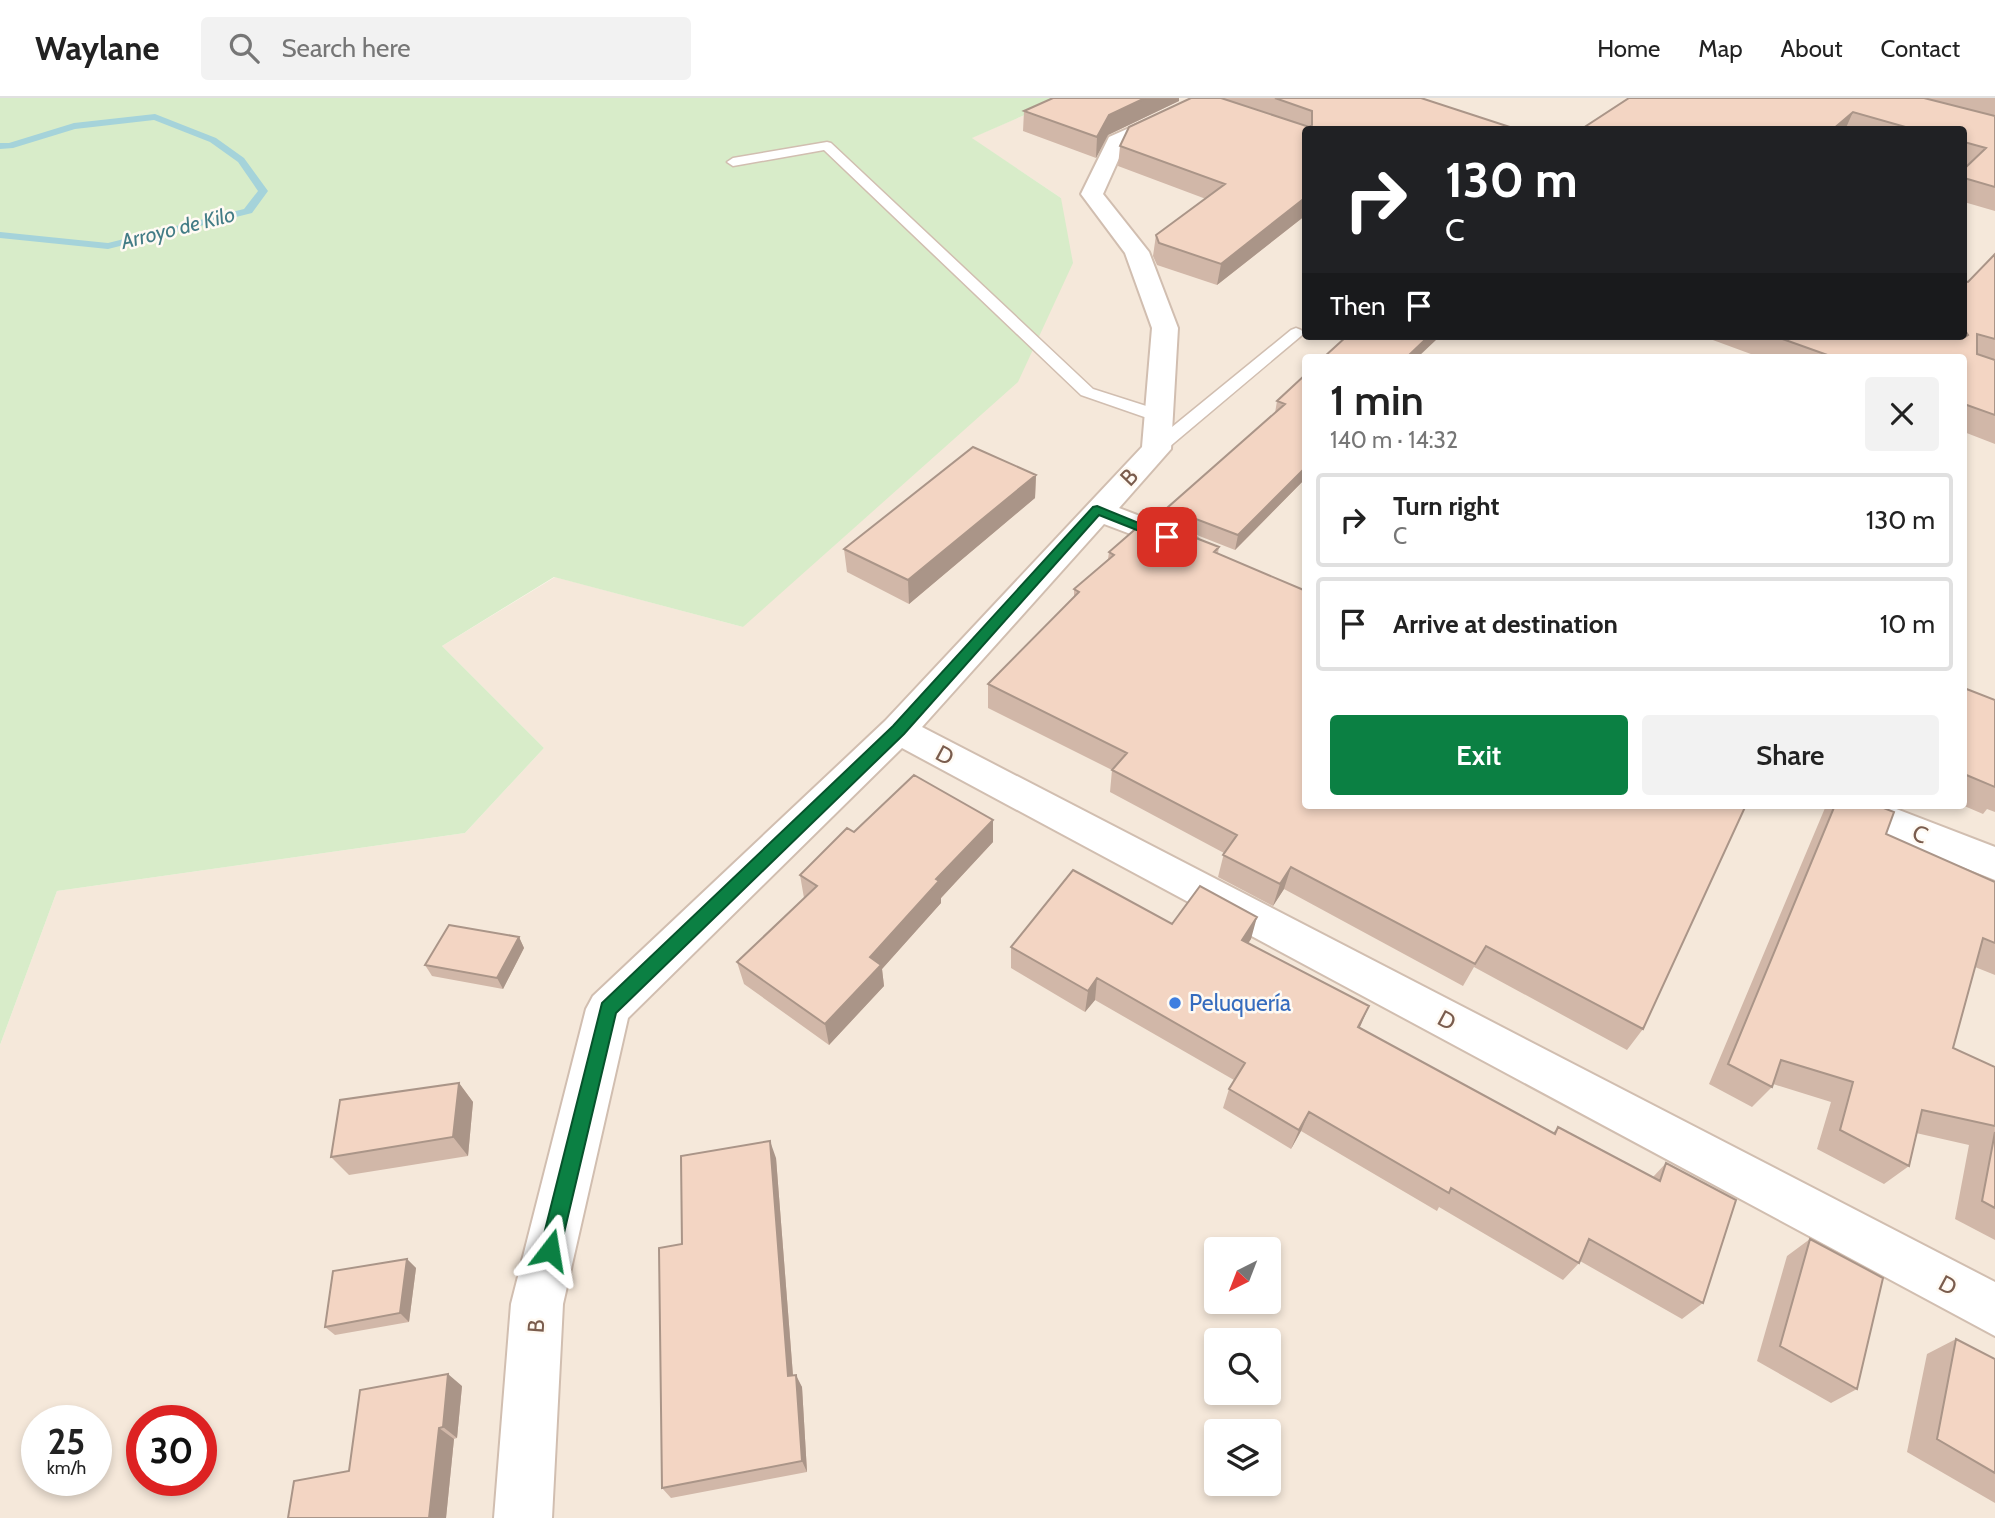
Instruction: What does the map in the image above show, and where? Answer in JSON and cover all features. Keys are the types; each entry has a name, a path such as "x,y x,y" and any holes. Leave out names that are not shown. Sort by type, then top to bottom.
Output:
{"street":[{"path":"1157,432 1165,328 1137,252 1092,194 1116,141 1200,102"},
{"name":"B","path":"523,1518 537,1304 608,1009 898,730 1097,510 1157,432"},
{"path":"1097,510 1208,553"},
{"name":"D","path":"898,730 1995,1310"},
{"name":"C","path":"1856,809 1995,864"}],"lane":[{"path":"733,162 827,146 1087,392 1157,432 1296,333"}],"shaded area":[{"path":"1064,98 1995,98 1995,1518 0,1518 0,1045 57,891 465,833 544,748 442,646 555,577 743,627 1061,198 971,138"}],"green space":[{"path":"0,98 1064,98 972,138 1061,198 1073,263 1018,382 743,627 554,577 442,646 544,748 465,833 57,891 0,1045"}],"building":[{"path":"1053,98 1145,98 1109,115 1097,137 1024,111"},
{"path":"1191,98 1221,98 1306,126 1302,126 1302,200 1221,264 1159,243 1156,235 1225,184 1120,146 1129,127"},
{"path":"1275,98 1421,98 1507,126 1310,126 1312,111"},
{"path":"1629,98 1924,98 1995,116 1995,187 1967,179 1967,166 1986,148 1967,143 1967,126 1902,126 1853,112 1837,126 1586,126"},
{"path":"1995,254 1995,339 1977,334 1977,354 1995,360 1995,415 1967,405 1967,354 1825,354 1785,340 1967,340 1968,282"},
{"path":"1343,340 1425,340 1410,354 1327,354"},
{"path":"1302,378 1302,471 1238,535 1167,508 1285,404 1277,401"},
{"path":"973,447 1036,475 908,580 844,549"},
{"path":"1147,519 1219,547 1214,552 1302,589 1302,809 1744,809 1643,1029 1486,946 1475,964 1291,867 1280,884 1223,855 1237,835 1112,770 1127,753 988,684 1079,592 1074,589 1114,555 1109,552"},
{"path":"1967,689 1995,700 1995,787 1967,775"},
{"path":"914,775 993,820 936,879 939,881 870,957 881,965 825,1024 737,962 817,886 800,875 847,828 854,832"},
{"path":"1833,809 1886,809 1894,812 1886,834 1995,882 1995,943 1983,938 1953,1048 1995,1067 1995,1126 1922,1110 1909,1166 1840,1130 1853,1082 1781,1060 1772,1087 1728,1064"},
{"path":"1073,870 1172,924 1200,886 1257,917 1242,940 1369,1006 1358,1027 1555,1134 1558,1127 1660,1181 1666,1163 1736,1200 1703,1303 1589,1239 1579,1263 1451,1188 1449,1193 1309,1112 1299,1130 1229,1089 1245,1063 1097,978 1088,991 1011,947"},
{"path":"449,925 519,937 497,978 425,965"},
{"path":"459,1083 453,1137 331,1157 340,1100"},
{"path":"1995,1132 1995,1208 1982,1201"},
{"path":"770,1141 788,1376 796,1375 802,1461 662,1488 659,1248 682,1244 681,1156"},
{"path":"1810,1239 1883,1278 1857,1389 1780,1346"},
{"path":"407,1259 400,1313 325,1327 333,1271"},
{"path":"1956,1339 1995,1359 1995,1473 1937,1439"},
{"path":"448,1374 429,1518 288,1518 294,1481 349,1471 360,1390"}],"waterway":[{"name":"Arroyo de Kilo","path":"0,146 10,146 74,126 155,117 213,140 241,160 263,191 248,211 108,246 0,235"}],"place":[{"name":"Peluquería","path":"1175,1003"}],"route":[{"path":"550,1250 608,1009 898,730 1097,510 1167,537"}]}
